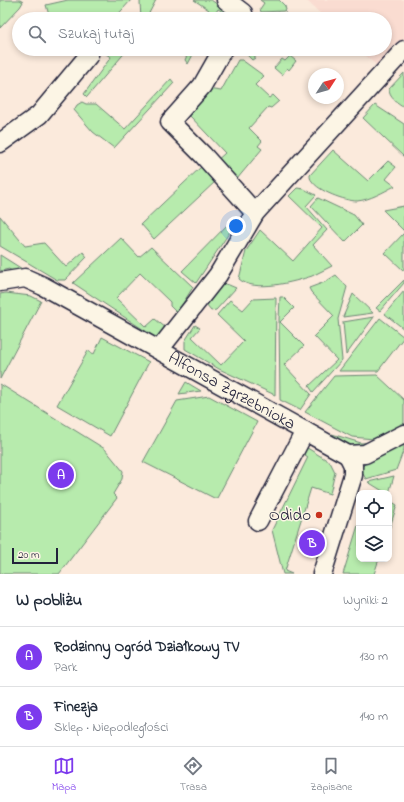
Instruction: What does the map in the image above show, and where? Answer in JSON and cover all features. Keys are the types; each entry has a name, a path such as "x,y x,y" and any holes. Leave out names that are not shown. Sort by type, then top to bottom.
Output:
{"street":[{"path":"226,0 242,12"},
{"name":"Alfonsa Zgrzebnioka","path":"159,350 218,275 255,213 404,50"},
{"path":"0,143 39,115 88,56"},
{"path":"219,56 202,86 170,122 255,213"},
{"name":"Alfonsa Zgrzebnioka","path":"0,282 25,278 43,286 348,455"},
{"name":"Alfonsa Zgrzebnioka","path":"258,521 305,431"},
{"path":"322,574 353,475 353,465 348,455 365,454 404,434"}],"shaded area":[{"path":"306,0 404,0 404,40 392,52 392,12 319,12"},
{"path":"366,56 389,56 378,67"}],"green space":[{"path":"0,0 20,0 23,2 15,12 12,12 12,15 0,28"},
{"path":"68,0 131,0 120,12 48,12 46,5"},
{"path":"141,0 156,0 150,12 141,12"},
{"path":"194,0 211,0 228,12 223,12 218,9 216,12 208,12 209,10"},
{"path":"260,0 279,0 285,6 286,10 261,12 260,9 264,3"},
{"path":"109,56 122,56 87,97 84,94 111,57"},
{"path":"187,56 192,56 188,64 185,60"},
{"path":"248,56 255,56 252,60"},
{"path":"290,56 296,61 289,70 287,68 282,75 274,68 282,59 285,61"},
{"path":"238,60 242,60 264,76 255,85 269,98 273,95 279,101 271,108 268,107 249,128 262,141 258,146 262,149 237,179 232,180 215,162 225,153 190,116 182,121 207,89 221,91"},
{"path":"404,73 404,107 390,95 389,89"},
{"path":"171,79 174,83 114,148 93,132 74,110 77,105 82,102 86,104 96,104 125,129"},
{"path":"375,105 404,124 404,157 363,118"},
{"path":"333,150 368,181 388,161 396,167 386,179 395,186 372,197 357,201 352,201 326,192 315,185 310,178 310,175"},
{"path":"202,166 216,181 154,239 141,224"},
{"path":"297,188 304,189 316,195 306,206 327,230 313,245 332,266 312,276 274,285 254,285 239,279 246,251 260,230 293,261 322,228 289,196"},
{"path":"318,198 354,215 362,225 345,242 311,206"},
{"path":"404,206 404,231 383,210"},
{"path":"0,216 25,246 44,243 66,267 83,252 87,257 65,280 57,280 0,246"},
{"path":"236,216 235,224 196,283 182,271"},
{"path":"404,233 404,271 385,253"},
{"path":"121,238 139,257 151,247 193,287 177,313 170,306 170,302 140,273 116,298 146,327 155,319 166,328 159,340 73,283"},
{"path":"0,255 27,272 13,272 9,269 0,271"},
{"path":"336,275 347,287 338,319 342,360 313,392 309,386 337,360 314,336 334,316 309,288 325,282"},
{"path":"404,280 404,283 380,311 376,308"},
{"path":"222,283 236,288 216,310 211,311 206,305"},
{"path":"404,291 404,329 385,314"},
{"path":"6,293 31,296 41,301 0,379 0,294"},
{"path":"353,294 373,313 343,317"},
{"path":"280,297 283,297 294,308 280,322 304,346 284,365 311,394 300,410 280,400 279,319"},
{"path":"276,298 275,395 219,369 185,349 185,341 195,325 200,328 192,337 221,365 244,341 217,315 230,300 243,310 253,299"},
{"path":"374,317 346,355 343,322"},
{"path":"380,318 404,337 378,371 339,371"},
{"path":"102,337 149,362 110,436 57,405 88,351 94,354"},
{"path":"377,375 404,400 404,424 374,439 352,437 305,412 334,376"},
{"path":"186,382 201,391 179,394"},
{"path":"0,384 105,449 123,471 122,479 113,494 117,498 59,574 0,574"},
{"path":"209,396 257,422 217,498 214,498 143,462 177,401"},
{"path":"332,434 361,443 375,442 361,449 335,440 330,436"},
{"path":"404,444 404,449 396,470 366,479 360,469 366,463"},
{"path":"304,446 330,462 335,472 330,494 311,488 285,571 292,574 283,574 272,530 308,457 299,451"},
{"path":"394,476 390,490 381,490 368,482"},
{"path":"392,502 397,505 392,521"},
{"path":"356,532 356,562 378,562 374,574 343,574"}],"place":[{"name":"Rodzinny Ogród Działkowy TV","path":"61,475"},
{"name":"Odido","path":"319,515"},
{"name":"Finezja","path":"312,543"}]}
